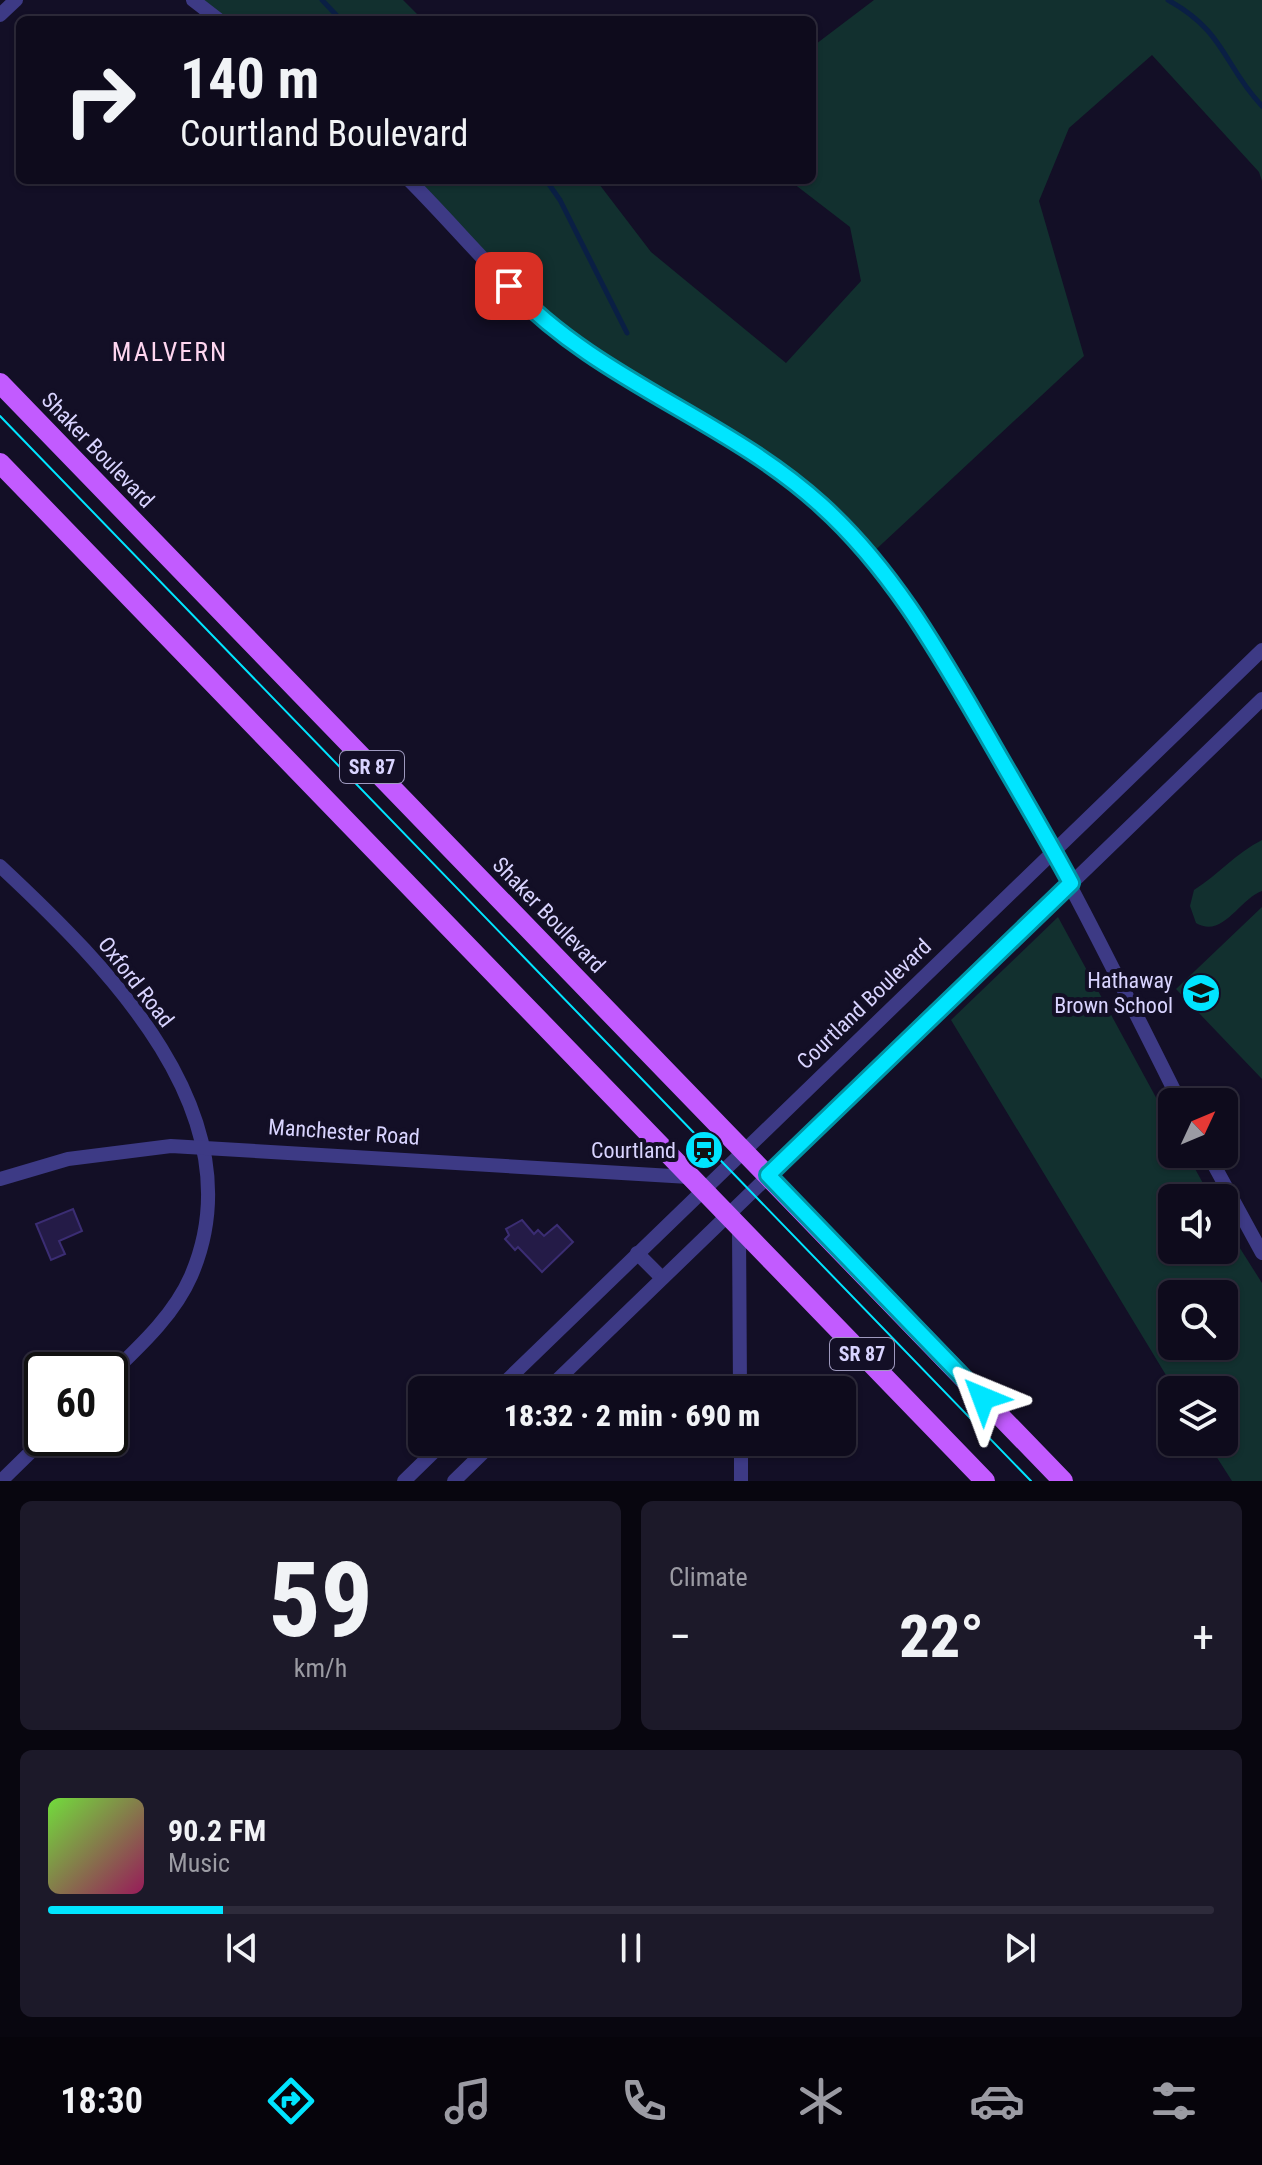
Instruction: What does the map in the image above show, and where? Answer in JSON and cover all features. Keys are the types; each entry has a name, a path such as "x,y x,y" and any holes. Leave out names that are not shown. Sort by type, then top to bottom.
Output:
{"main road":[{"name":"Shaker Boulevard","path":"0,383 1063,1481"},
{"name":"SR 87","path":"0,463 985,1481"}],"street":[{"path":"0,15 16,0"},
{"path":"193,0 214,16"},
{"path":"413,184 529,308 582,349 768,464 821,504 866,549 940,654 1054,851 1173,1088"},
{"name":"Courtland Boulevard","path":"511,1376 637,1253 696,1184 743,1150 1262,650"},
{"path":"561,1376 662,1278 733,1221 768,1175 1262,699"},
{"name":"Oxford Road","path":"0,866 65,929 139,1017 183,1085 204,1147 208,1172 206,1208 190,1278 154,1331 128,1357"},
{"name":"Manchester Road","path":"0,1179 37,1166 102,1152 171,1146 696,1184"},
{"path":"1216,1168 1262,1253"},
{"path":"733,1221 739,1376"},
{"path":"637,1253 662,1278"},
{"path":"1,1481 27,1456"},
{"path":"404,1481 430,1456"},
{"path":"454,1481 480,1456"},
{"path":"741,1456 741,1481"}],"green space":[{"path":"194,0 403,0 419,16 214,16"},
{"path":"874,0 1262,0 1262,181 1259,172 1152,55 1069,128 1039,201 1084,356 870,555 821,504 582,349 413,184 599,184 651,252 786,363 861,281 850,227 794,184 816,184 816,44"},
{"path":"1262,840 1262,891 1223,922 1206,927 1196,923 1190,906 1194,890"},
{"path":"1262,907 1262,1079 1176,989"},
{"path":"1058,917 1158,1101 1158,1168 1195,1168 1203,1184 1158,1184 1158,1264 1238,1264 1238,1245 1262,1283 1262,1481 1232,1481 1216,1456 1238,1456 1238,1376 1167,1376 951,1020"}],"building":[{"path":"73,1209 82,1231 59,1241 65,1254 51,1260 36,1224"},
{"path":"522,1220 534,1234 538,1230 544,1236 557,1225 573,1242 542,1272 518,1247 515,1250 505,1239 509,1235 506,1229"}],"waterway":[{"path":"322,0 337,16"},
{"path":"1168,0 1202,24 1262,106"},
{"path":"549,184 560,200 627,333"}],"tram line":[{"path":"0,416 1031,1481"}],"place":[{"name":"Hathaway Brown School","path":"1201,993"},
{"name":"Courtland","path":"704,1150"}],"district":[{"name":"MALVERN","path":"170,352"}],"route":[{"path":"509,286 529,308 582,349 768,464 821,504 866,549 912,609 940,654 1071,883 768,1175 983,1398"}]}
